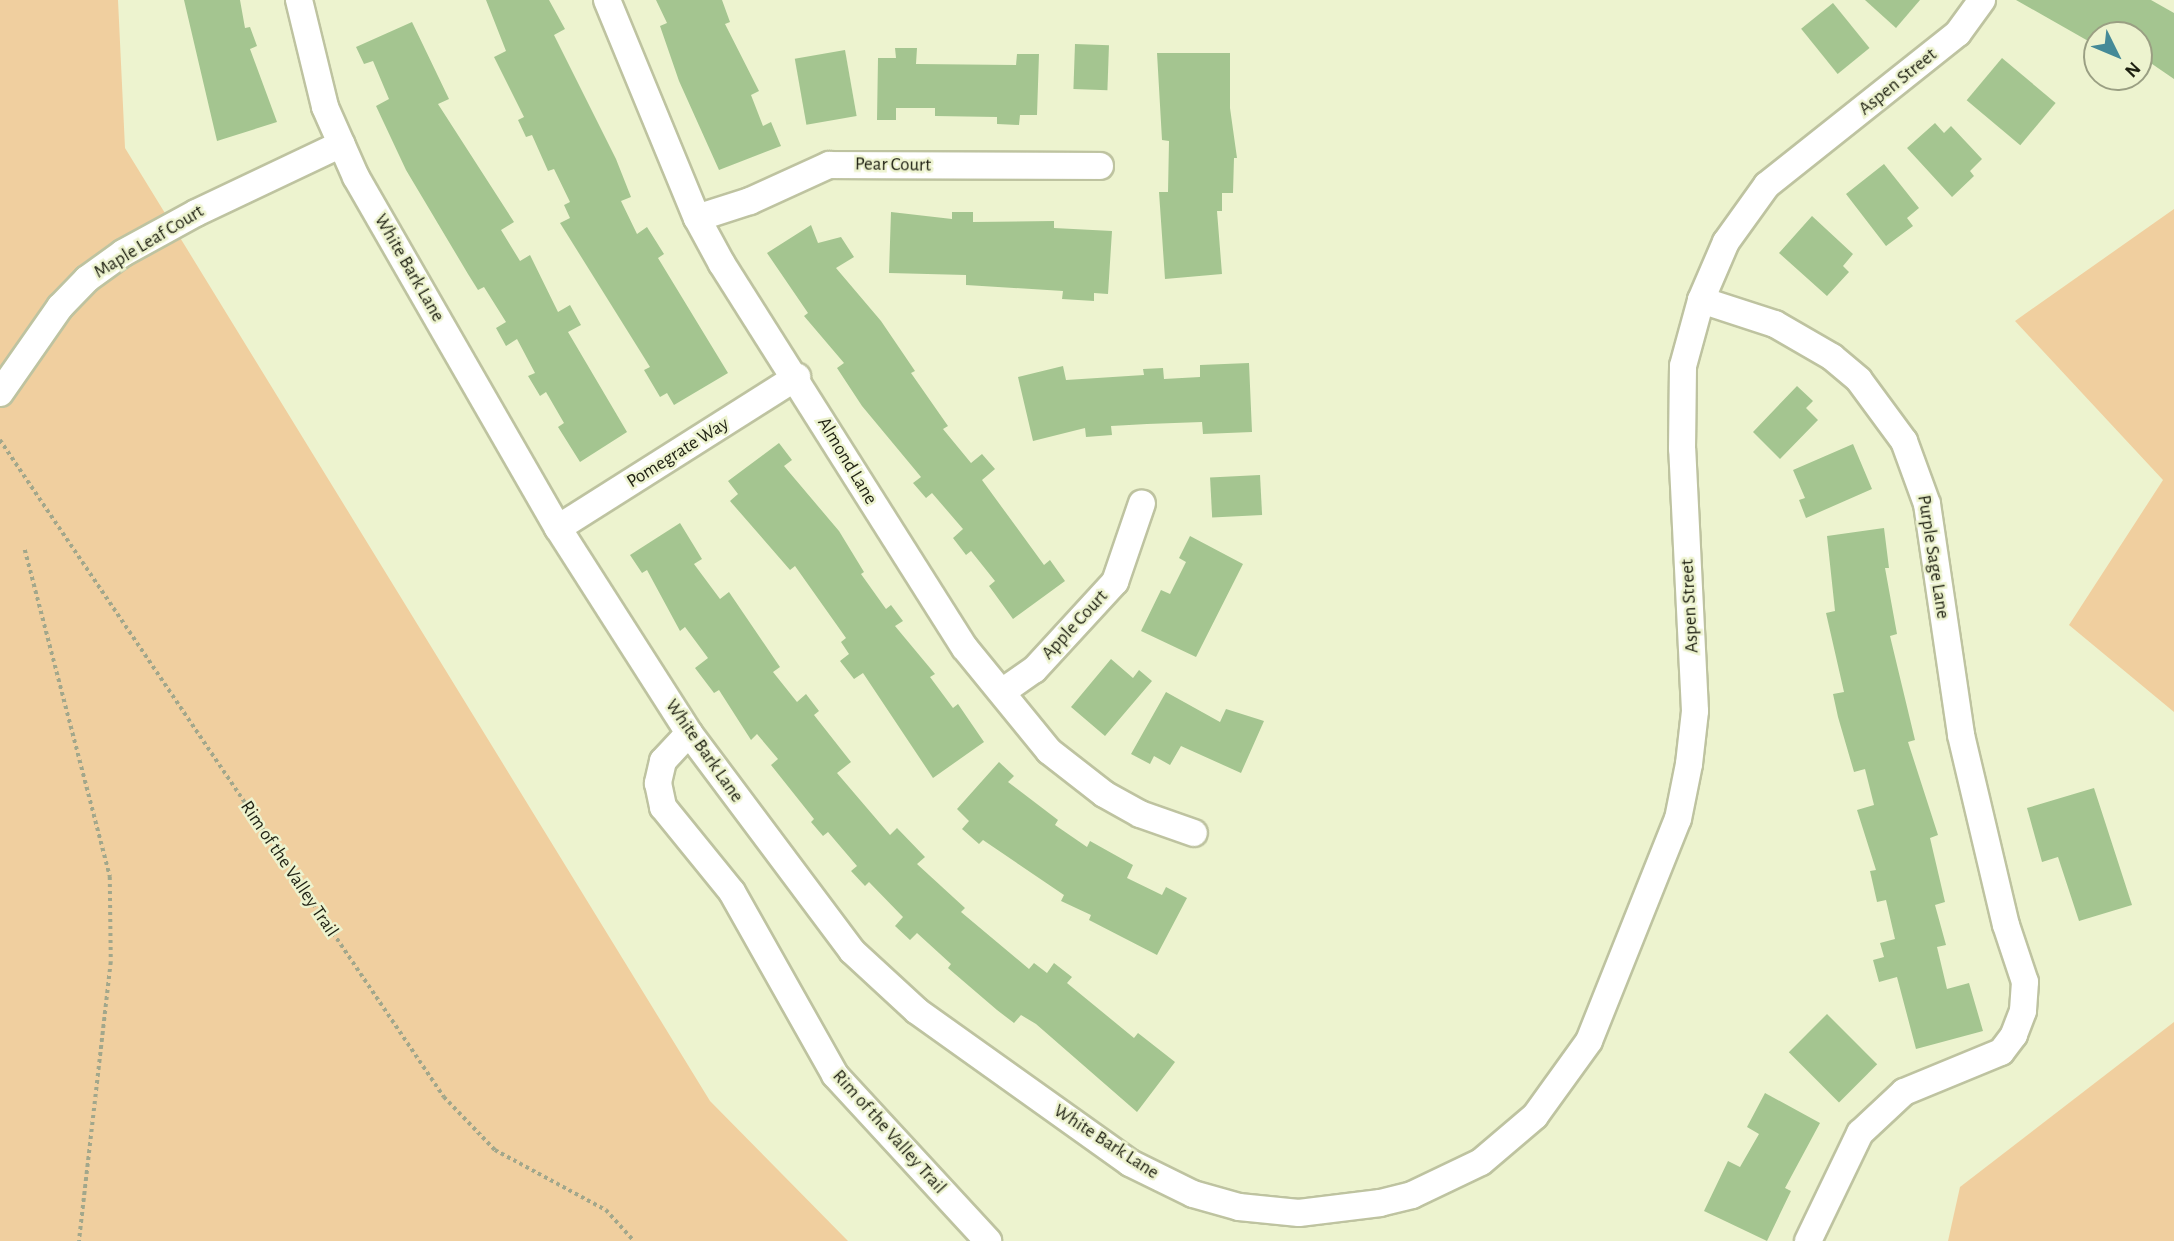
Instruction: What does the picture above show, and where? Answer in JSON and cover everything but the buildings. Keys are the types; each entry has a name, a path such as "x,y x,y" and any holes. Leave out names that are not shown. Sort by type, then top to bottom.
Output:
{"street":[{"name":"White Bark Lane","path":"299,0 325,107 341,144 558,528 689,733 852,951 880,980 1130,1163 1193,1194 1240,1207 1298,1213 1380,1203"},
{"name":"Almond Lane","path":"607,0 697,218 744,302 797,377 916,574 965,648 1049,751 1104,794 1140,814 1194,833"},
{"name":"Aspen Street","path":"1380,1203 1412,1195 1473,1167 1506,1144 1542,1108 1589,1041 1678,819 1696,710 1682,449 1683,366 1701,300 1726,242 1767,186 1958,33 1982,0"},
{"name":"Maple Leaf Court","path":"0,393 60,307 87,279 196,212 341,144"},
{"name":"Pear Court","path":"697,218 750,201 829,165 1100,166"},
{"name":"Purple Sage Lane","path":"1701,300 1775,324 1832,357 1859,380 1904,441 1927,504 1961,735 2006,925 2025,982 2023,1011 2014,1035 2000,1052 1984,1062 1927,1081 1879,1111 1860,1133 1808,1241"},
{"name":"Pomegrate Way","path":"558,528 797,377"},
{"name":"Apple Court","path":"1002,692 1034,670 1115,582 1142,503"},
{"name":"Rim of the Valley Trail","path":"689,733 663,761 657,783 663,807 732,892 835,1075 988,1241"}],"path":[{"name":"Rim of the Valley Trail","path":"0,440 444,1097 495,1150 606,1210 634,1241"},
{"path":"25,550 100,825 112,902 111,962 79,1241"}],"shaded area":[{"path":"0,0 118,0 125,148 710,1101 848,1241 0,1241"},
{"path":"2174,209 2174,712 2069,625 2163,480 2015,321"},
{"path":"2174,1022 2174,1241 1948,1241 1960,1187"}]}
